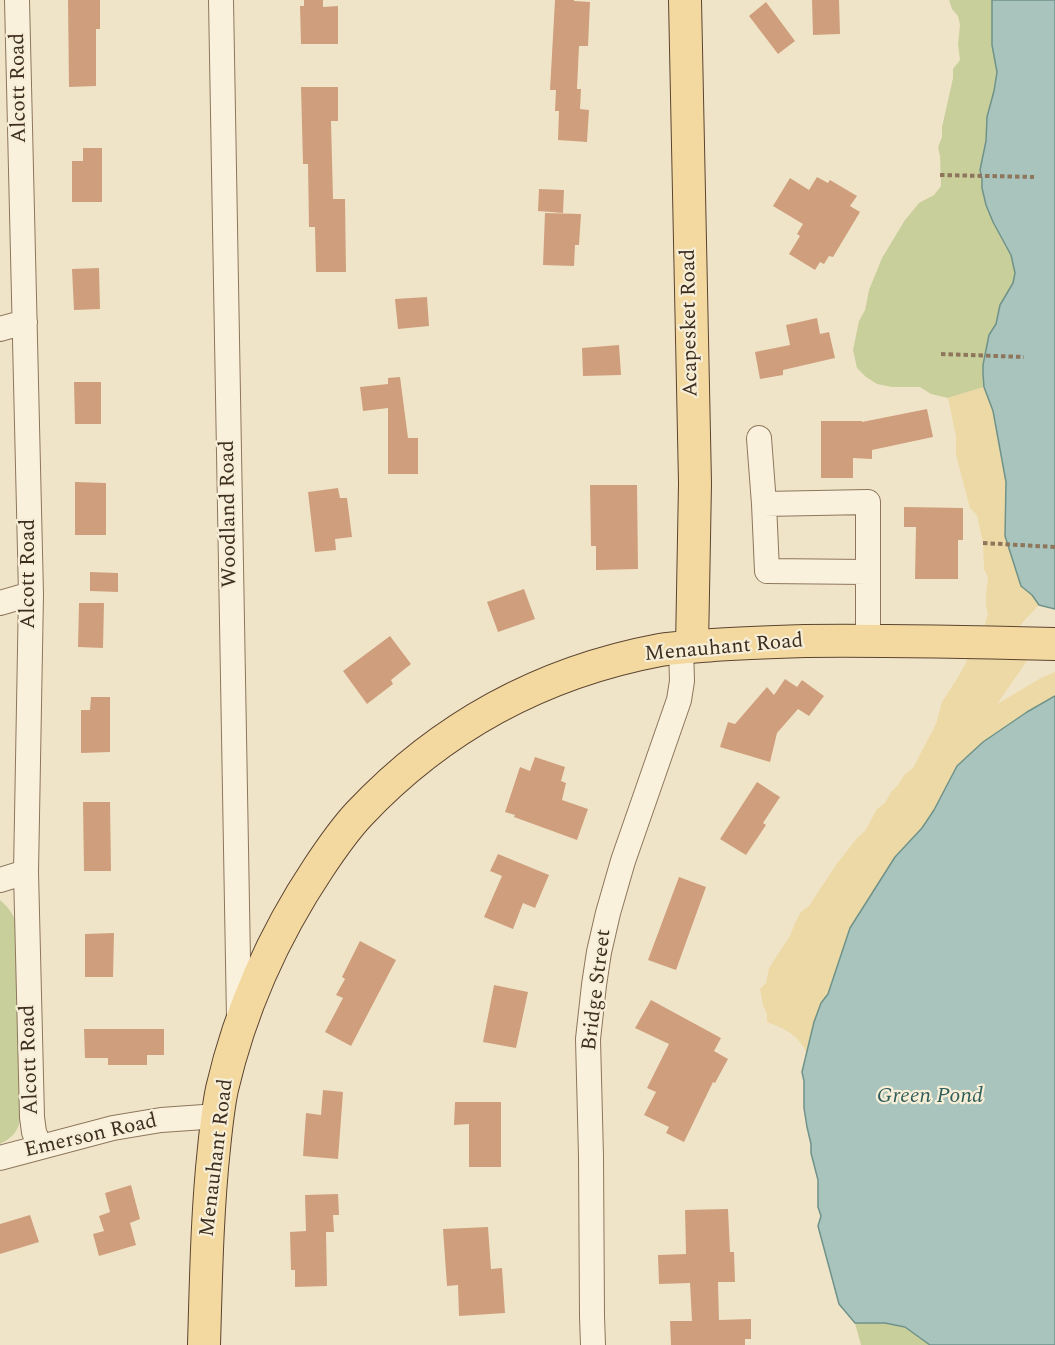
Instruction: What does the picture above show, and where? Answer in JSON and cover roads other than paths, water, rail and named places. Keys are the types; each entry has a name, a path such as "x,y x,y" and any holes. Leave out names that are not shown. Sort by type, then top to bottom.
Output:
{"main road":[{"name":"Acapesket Road","path":"685,0 695,483 687,647"},
{"name":"Menauhant Road","path":"204,1345 211,1179 218,1116 222,1091 250,996 274,942 331,850 356,816 428,752 462,726 504,702 545,683 623,658 663,650 746,642 868,640 1055,644"}],"street":[{"name":"Alcott Road","path":"17,0 9,47 25,322 31,594 26,872 32,1118 40,1147"},
{"name":"Woodland Road","path":"221,0 239,1028"},
{"path":"0,329 25,322"},
{"path":"759,438 767,571 868,572"},
{"path":"764,504 868,502 868,640"},
{"path":"0,603 31,594"},
{"name":"Bridge Street","path":"593,1345 588,1039 594,985 599,952 622,861 680,700 687,647"},
{"path":"0,879 26,872"},
{"name":"Emerson Road","path":"0,1158 112,1128 161,1120 218,1116"}],"water":[{"path":"992,0 1055,0 1055,609 1039,605 1021,586 1005,536 1006,482 993,411 984,387 983,365 989,335 996,324 1000,305 1013,283 1015,273 1011,255 986,205 980,170 986,141 987,117 997,72 992,45"},
{"name":"Green Pond","path":"1055,696 1055,1345 930,1345 905,1327 885,1323 855,1323 839,1304 818,1226 821,1216 818,1207 818,1180 804,1108 802,1072 814,1022 821,1003 828,994 850,928 895,857 922,828 957,766 983,742"}]}
